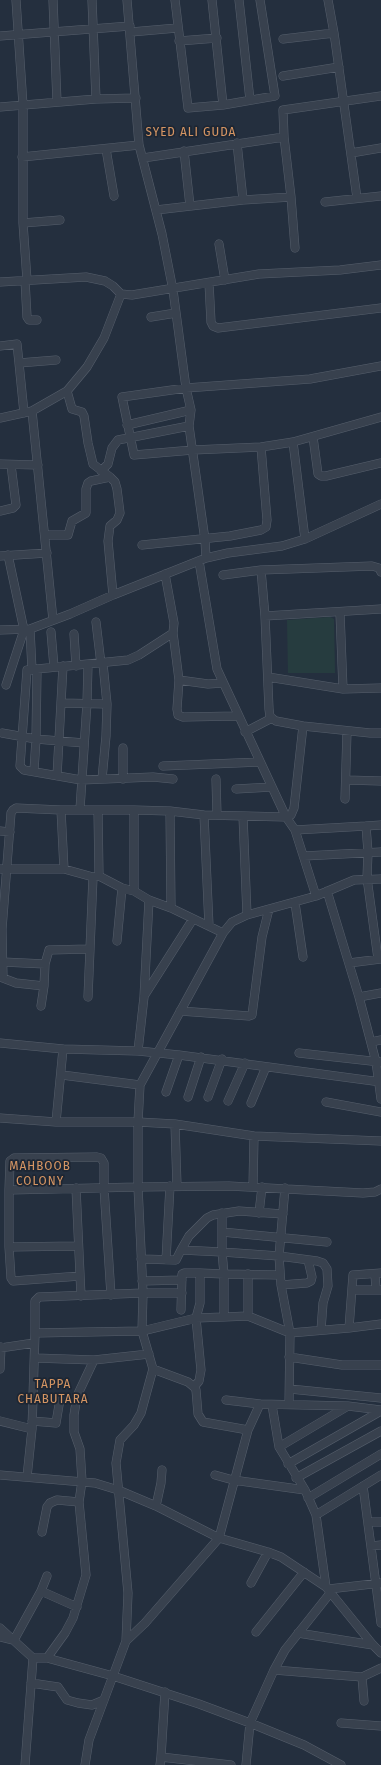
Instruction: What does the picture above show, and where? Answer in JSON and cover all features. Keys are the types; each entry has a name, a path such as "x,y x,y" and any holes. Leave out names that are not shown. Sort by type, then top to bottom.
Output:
{"street":[{"path":"16,0 22,105 23,223 27,317 30,320 37,320"},
{"path":"53,0 57,102"},
{"path":"92,0 96,99"},
{"path":"127,0 131,29 140,146 156,210 173,290 186,388 191,410 190,426 205,540 202,560 217,669 245,732 286,817 295,830 316,896"},
{"path":"175,0 177,28 188,108 223,105 275,96 260,0"},
{"path":"212,0 223,105"},
{"path":"239,0 250,100"},
{"path":"328,0 357,198"},
{"path":"0,36 94,28 177,28"},
{"path":"283,39 334,33"},
{"path":"179,41 217,38"},
{"path":"283,76 339,67"},
{"path":"295,248 292,198 284,137 283,110 381,96"},
{"path":"0,107 96,99 136,98"},
{"path":"143,158 284,137"},
{"path":"237,143 243,200"},
{"path":"22,157 140,146"},
{"path":"351,153 381,148"},
{"path":"106,149 114,196"},
{"path":"184,151 190,206"},
{"path":"325,202 381,196"},
{"path":"156,210 243,200 292,198"},
{"path":"23,223 60,220"},
{"path":"219,244 224,280"},
{"path":"0,282 86,277 105,281 121,294 132,295 173,290 259,274 340,270 381,265"},
{"path":"209,283 211,322 218,328 381,308"},
{"path":"0,418 28,412 67,391 87,367 104,338 121,294"},
{"path":"151,317 176,313"},
{"path":"0,346 17,344 38,465 53,620"},
{"path":"20,362 56,360"},
{"path":"381,366 310,379 186,388 122,397 134,455 193,450 261,447 293,442 381,417"},
{"path":"67,391 72,409 82,412 84,416 92,460 96,467 115,482 117,489 120,513 117,520 110,526 108,541 113,595"},
{"path":"127,425 191,410"},
{"path":"101,471 108,464 112,448 118,440 190,426"},
{"path":"313,437 318,474 321,476 381,463"},
{"path":"293,442 305,538"},
{"path":"142,545 205,540 245,534 266,527 267,520 261,447"},
{"path":"0,464 38,465"},
{"path":"0,511 13,508 16,505 11,465"},
{"path":"45,535 68,535 72,521 86,513 86,489 88,483 110,477"},
{"path":"0,630 27,629 53,620 164,574 202,560 228,553 282,546 305,538 381,504"},
{"path":"34,771 36,739 35,670 27,629 4,555 47,552"},
{"path":"223,576 261,570 372,566 379,568 381,572"},
{"path":"261,570 265,616 268,709 272,718 276,721 303,726 381,733"},
{"path":"164,574 174,623 173,633 179,680 178,715 183,717 238,716"},
{"path":"265,616 340,613 381,609"},
{"path":"340,613 343,689"},
{"path":"96,622 107,704 102,779"},
{"path":"6,685 27,629"},
{"path":"51,632 54,667"},
{"path":"173,633 139,655 128,660 102,664 27,670 20,767 24,770 81,780 153,777 173,779"},
{"path":"74,634 76,666"},
{"path":"80,809 88,665"},
{"path":"57,776 63,666"},
{"path":"268,677 343,689 381,688"},
{"path":"179,680 208,684 223,683"},
{"path":"61,703 107,704"},
{"path":"245,732 272,718"},
{"path":"44,986 16,983 2,977 4,962 1,929 4,869 10,832 11,813 16,808 170,811 204,815 286,817 291,815 294,808 303,726"},
{"path":"345,799 347,731"},
{"path":"2,733 36,739 84,743"},
{"path":"123,748 123,779"},
{"path":"163,766 260,762"},
{"path":"216,779 217,815"},
{"path":"346,780 381,781"},
{"path":"236,789 272,787"},
{"path":"61,810 64,870"},
{"path":"88,997 89,949 96,877 98,810"},
{"path":"134,810 134,891"},
{"path":"170,811 171,908"},
{"path":"204,815 209,926"},
{"path":"243,816 247,915"},
{"path":"295,830 381,825"},
{"path":"350,963 380,959 367,878 368,852 366,826"},
{"path":"0,831 10,832"},
{"path":"304,856 381,852"},
{"path":"4,869 64,870 96,877 122,888 134,891 150,900 171,908 223,933"},
{"path":"85,1765 90,1740 126,1641 128,1593 116,1463 120,1440 134,1426 141,1413 153,1369 142,1330 143,1293 138,1187 138,1122 140,1085 156,1053 223,933 232,922 247,915 316,896 348,882 367,878 381,879"},
{"path":"117,941 122,888"},
{"path":"327,891 350,963 371,1042 378,1062 381,1099"},
{"path":"138,1051 144,997 150,900"},
{"path":"295,902 303,957"},
{"path":"180,1011 252,1015 262,937 269,909"},
{"path":"144,997 193,919"},
{"path":"41,1006 45,964 49,950 89,949"},
{"path":"4,962 45,964"},
{"path":"360,997 381,993"},
{"path":"371,1042 381,1040"},
{"path":"0,1043 63,1049 138,1051 201,1057 380,1083"},
{"path":"56,1122 62,1075 63,1049"},
{"path":"299,1053 378,1062"},
{"path":"166,1092 179,1055"},
{"path":"188,1097 201,1057"},
{"path":"208,1097 222,1060"},
{"path":"228,1100 245,1063"},
{"path":"251,1103 266,1067"},
{"path":"62,1075 140,1085"},
{"path":"326,1102 381,1112"},
{"path":"0,1118 56,1122 138,1122 175,1124 254,1136 381,1141"},
{"path":"166,1260 173,1186 175,1124"},
{"path":"253,1187 254,1136"},
{"path":"80,1276 13,1281 11,1278 9,1247 9,1190 10,1161 14,1158 101,1158 104,1163 110,1295"},
{"path":"9,1190 173,1186 285,1188 363,1192 375,1192 381,1189"},
{"path":"76,1188 81,1296"},
{"path":"259,1212 262,1188"},
{"path":"285,1188 279,1256 280,1285 290,1333 289,1404"},
{"path":"141,1258 176,1260 189,1236 207,1218 222,1213 259,1212 283,1214"},
{"path":"222,1213 224,1317"},
{"path":"222,1232 327,1242"},
{"path":"9,1247 78,1246"},
{"path":"181,1250 279,1256 323,1263 326,1269 328,1286 323,1303 322,1330"},
{"path":"280,1285 307,1283 311,1281 312,1277 308,1260"},
{"path":"194,1387 199,1381 201,1370 196,1318 200,1303 200,1272"},
{"path":"181,1310 183,1273 280,1274"},
{"path":"248,1274 248,1316"},
{"path":"349,1328 353,1275 378,1274 379,1290 352,1290"},
{"path":"142,1281 182,1280"},
{"path":"27,1477 32,1425 35,1358 35,1301 37,1298 143,1293 182,1293"},
{"path":"35,1333 142,1330 196,1318 248,1316 290,1333 381,1324"},
{"path":"0,1369 1,1348 34,1343"},
{"path":"35,1358 94,1360 149,1354"},
{"path":"289,1358 342,1365 381,1365"},
{"path":"47,1658 65,1633 73,1618 86,1575 79,1502 82,1481 80,1449 74,1432 74,1415 77,1396 94,1360"},
{"path":"153,1369 188,1382 194,1387 196,1390 198,1414 203,1422 248,1430"},
{"path":"290,1389 381,1398"},
{"path":"0,1421 32,1425 56,1423 60,1399"},
{"path":"226,1400 272,1405 289,1404 348,1406 381,1411"},
{"path":"126,1641 145,1623 219,1538 248,1430 260,1404"},
{"path":"246,1765 250,1722 274,1670 285,1650 329,1589 316,1515 305,1490 296,1478 278,1447 272,1405"},
{"path":"278,1447 348,1406"},
{"path":"288,1464 381,1411"},
{"path":"296,1478 381,1431"},
{"path":"308,1498 381,1454"},
{"path":"156,1506 161,1484 162,1470"},
{"path":"0,1475 82,1481 118,1490 156,1506 219,1538 281,1557 329,1589 381,1653"},
{"path":"215,1475 234,1480 305,1490"},
{"path":"316,1515 381,1475"},
{"path":"363,1486 371,1546 377,1563 381,1623"},
{"path":"42,1532 47,1507 50,1503 56,1500 79,1502"},
{"path":"369,1522 381,1522"},
{"path":"371,1546 381,1545"},
{"path":"251,1582 268,1552"},
{"path":"256,1632 304,1572"},
{"path":"14,1640 41,1591 47,1576"},
{"path":"329,1589 378,1583"},
{"path":"41,1591 77,1607"},
{"path":"0,1628 33,1658 47,1658 165,1692 250,1722 304,1745 341,1765"},
{"path":"298,1633 373,1645"},
{"path":"0,1637 14,1640"},
{"path":"25,1765 33,1658"},
{"path":"274,1670 362,1677 381,1668"},
{"path":"362,1677 364,1701"},
{"path":"31,1683 58,1687 68,1700 78,1703 92,1705 104,1700"},
{"path":"165,1692 160,1761 231,1765"},
{"path":"341,1722 381,1726"}],"green space":[{"path":"330,617 334,619 335,673 288,673 287,620"}],"district":[{"name":"SYED ALI GUDA","path":"191,132"},
{"name":"MAHBOOB COLONY","path":"40,1174"},
{"name":"TAPPA CHABUTARA","path":"53,1392"}]}
